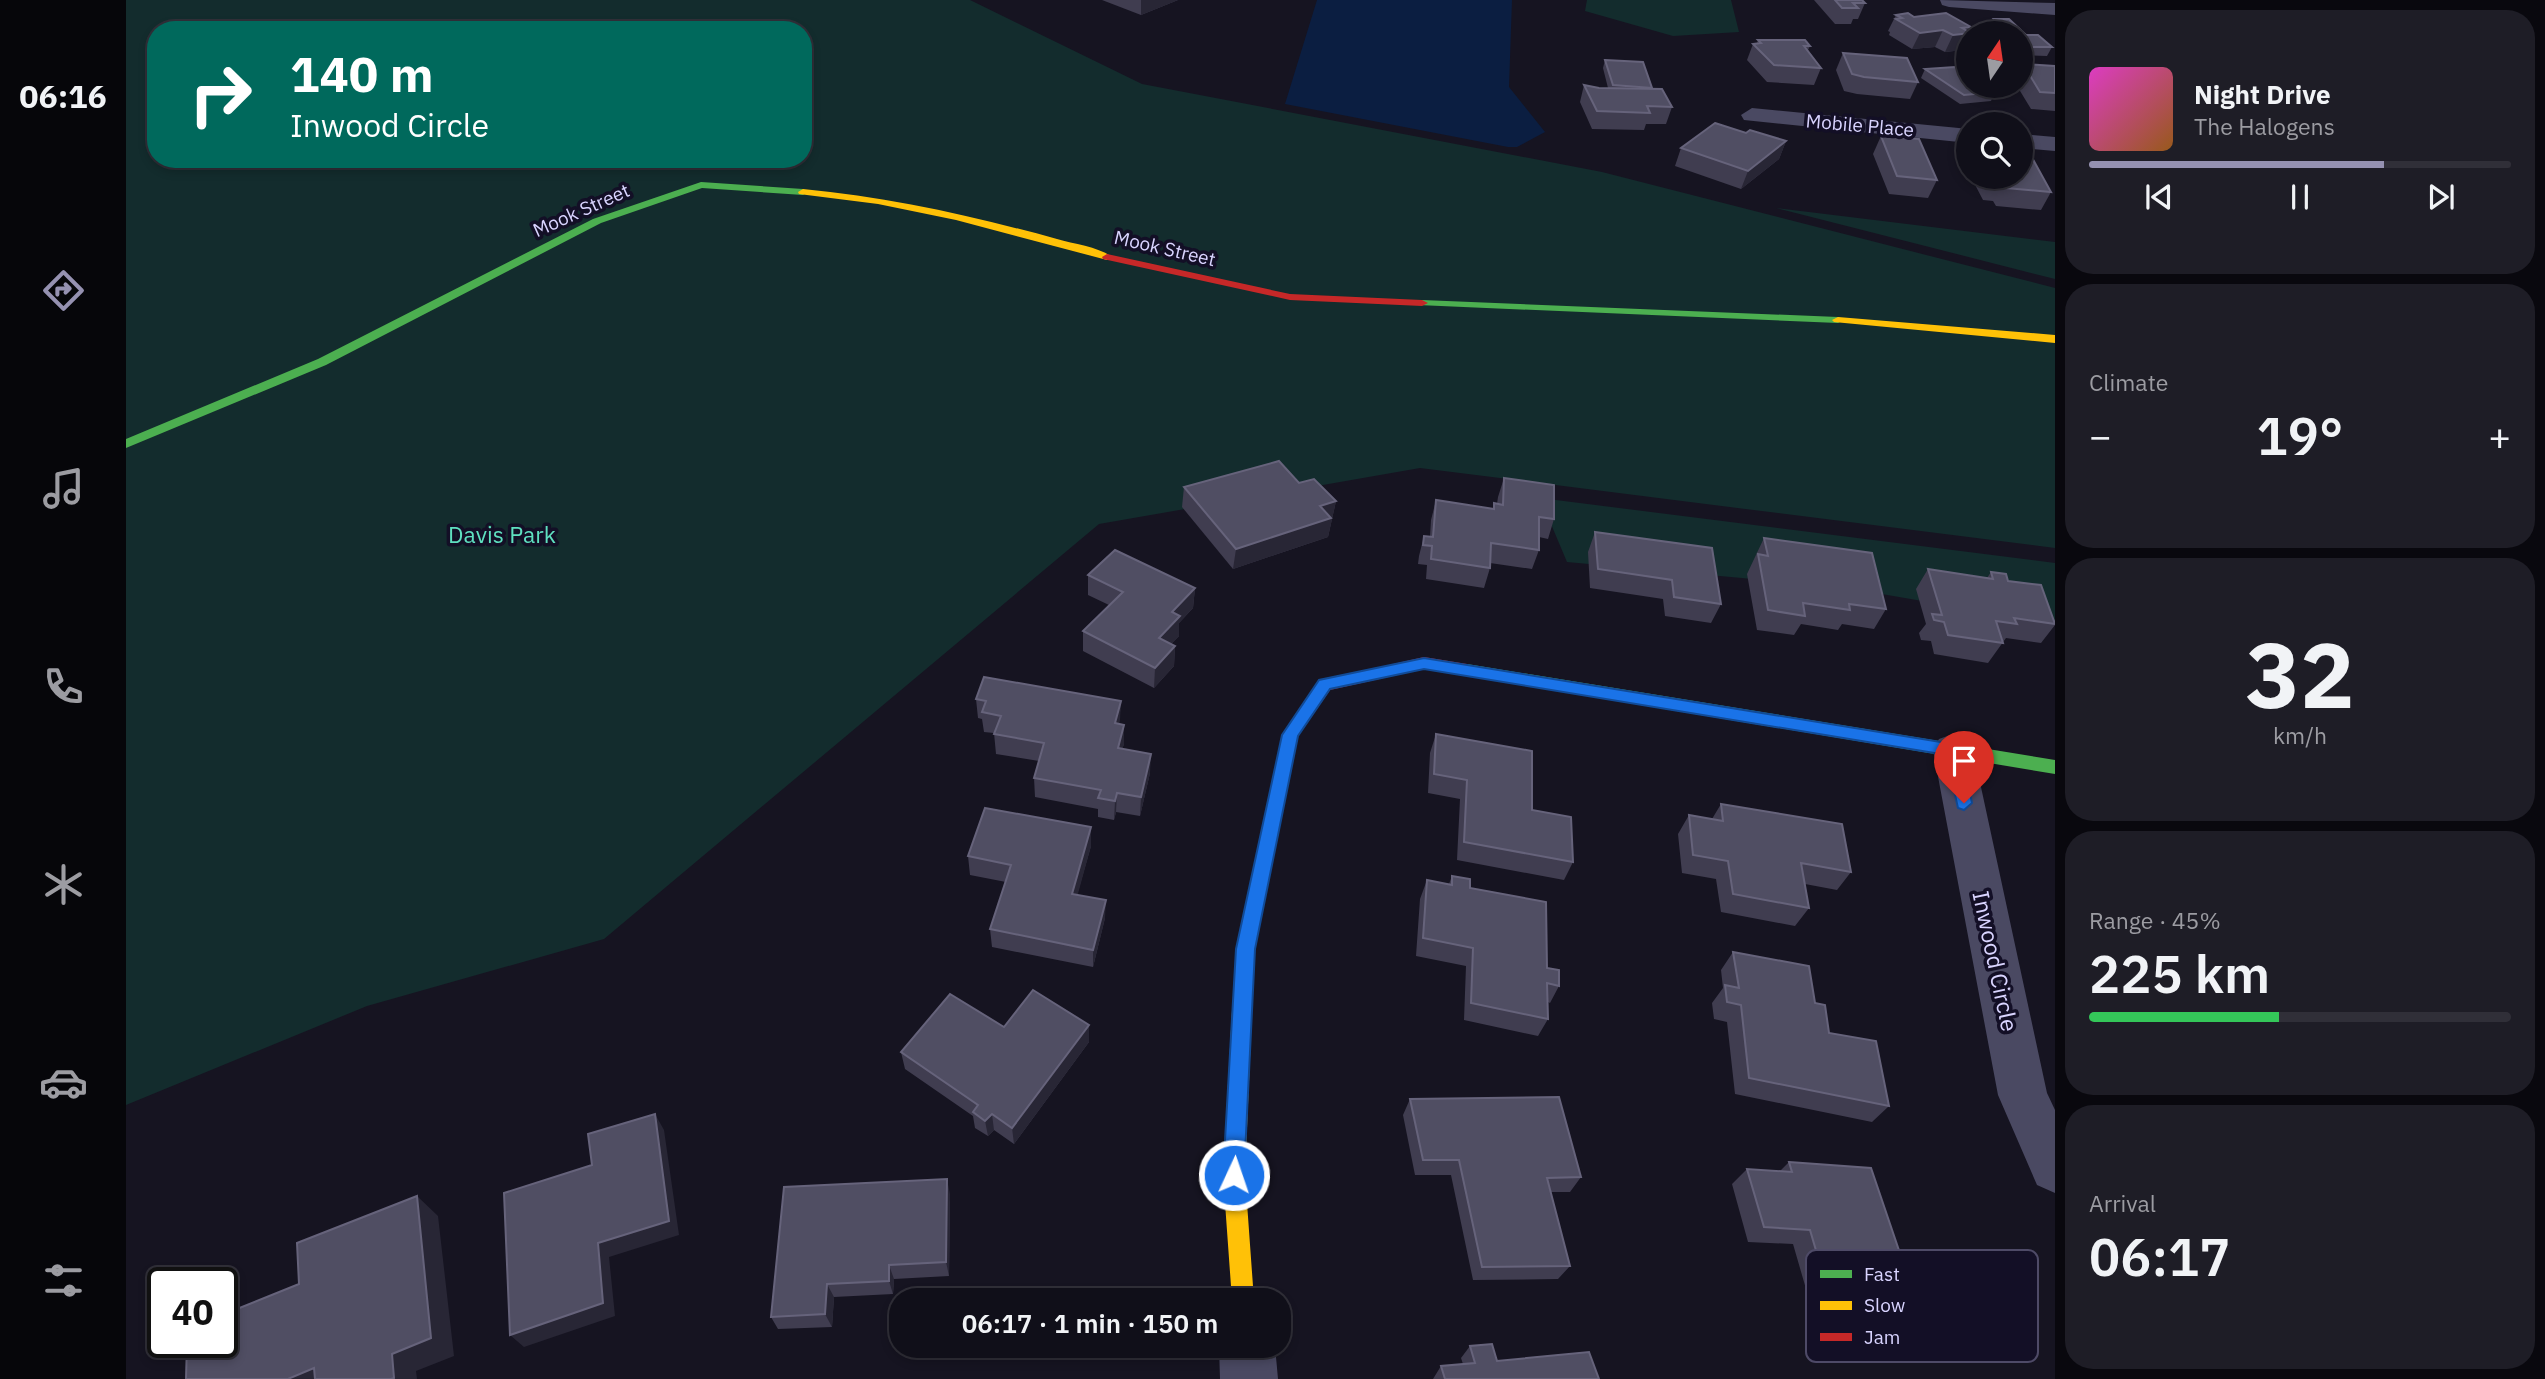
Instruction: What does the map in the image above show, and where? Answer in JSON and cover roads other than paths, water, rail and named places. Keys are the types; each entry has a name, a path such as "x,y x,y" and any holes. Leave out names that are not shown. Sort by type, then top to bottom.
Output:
{"street":[{"path":"1949,1 2055,9"},
{"name":"Mobile Place","path":"1752,115 1956,135"},
{"path":"2033,142 2055,144"},
{"name":"Mook Street","path":"126,444 322,362 597,221 701,185 841,195 1034,235 1127,263 1290,297 1832,320 2055,339"},
{"path":"1242,1288 1234,1175 1245,949 1290,735 1325,685 1424,663 2055,767"},
{"name":"Inwood Circle","path":"1953,750 2023,1095 2055,1167"},
{"path":"1248,1358 1249,1379"}],"water":[{"path":"1317,0 1512,0 1509,87 1545,132 1517,147 1508,147 1285,104"}],"park label":[{"name":"Davis Park","path":"502,534"}]}
